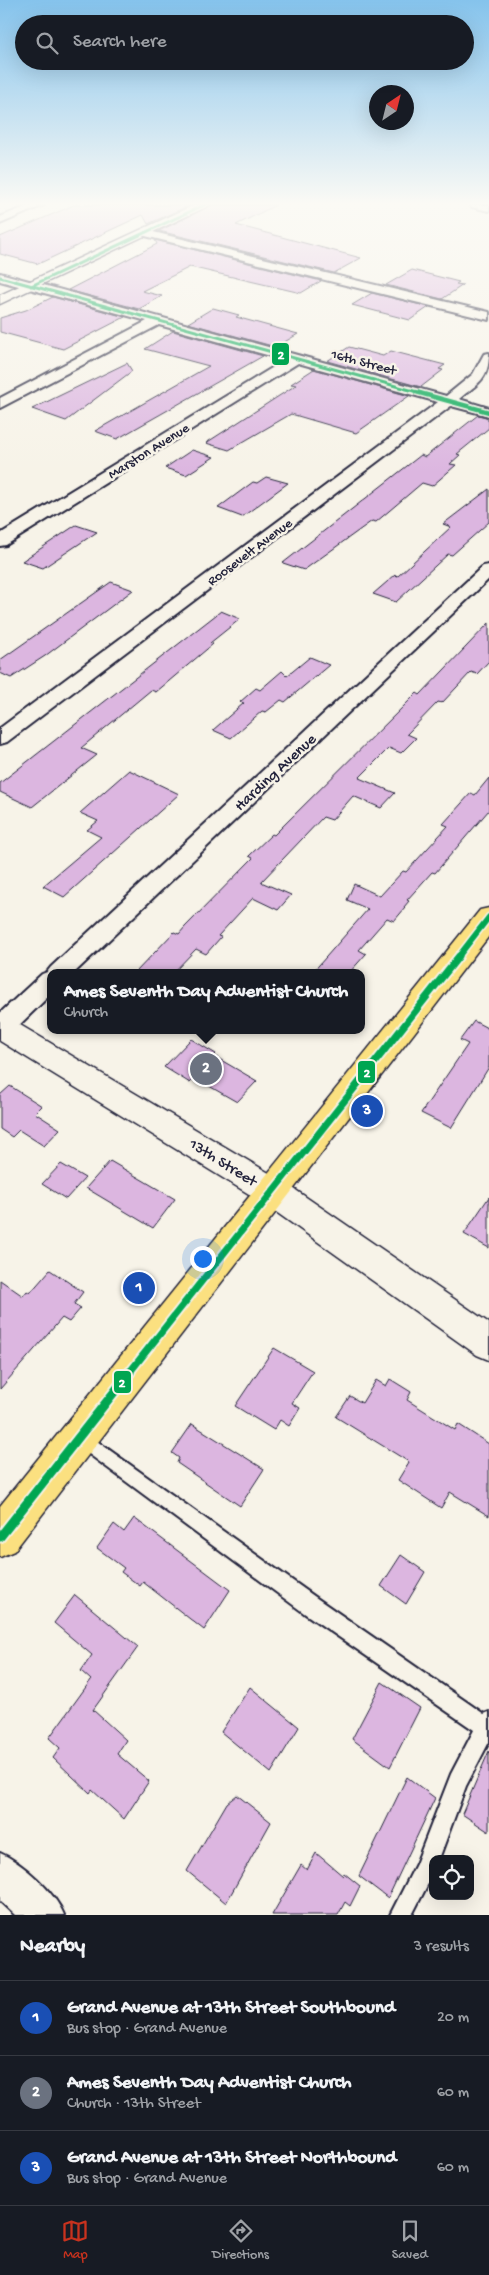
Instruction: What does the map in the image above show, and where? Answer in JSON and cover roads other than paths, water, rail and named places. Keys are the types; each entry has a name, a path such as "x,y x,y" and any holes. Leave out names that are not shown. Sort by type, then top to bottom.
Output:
{"main road":[{"path":"0,1536 489,917"}],"street":[{"path":"0,300 12,294"},
{"name":"16th Street","path":"62,294 489,412"},
{"path":"399,294 489,316"},
{"path":"0,404 157,320"},
{"name":"Roosevelt Avenue","path":"0,738 449,401 478,376 489,357"},
{"name":"Marston Avenue","path":"0,541 296,359"},
{"name":"Harding Avenue","path":"63,969 489,570"},
{"path":"0,1027 47,984"},
{"name":"13th Street","path":"0,1027 273,1192 489,1343"},
{"path":"0,1872 44,1915"}],"lane":[{"path":"78,1436 311,1606 488,1724 458,1781 424,1870 401,1915"}],"place":[{"name":"Ames Seventh Day Adventist Church","path":"206,1069"},
{"name":"Grand Avenue at 13th Street Northbound","path":"367,1111"},
{"name":"Grand Avenue at 13th Street Southbound","path":"139,1288"}]}
